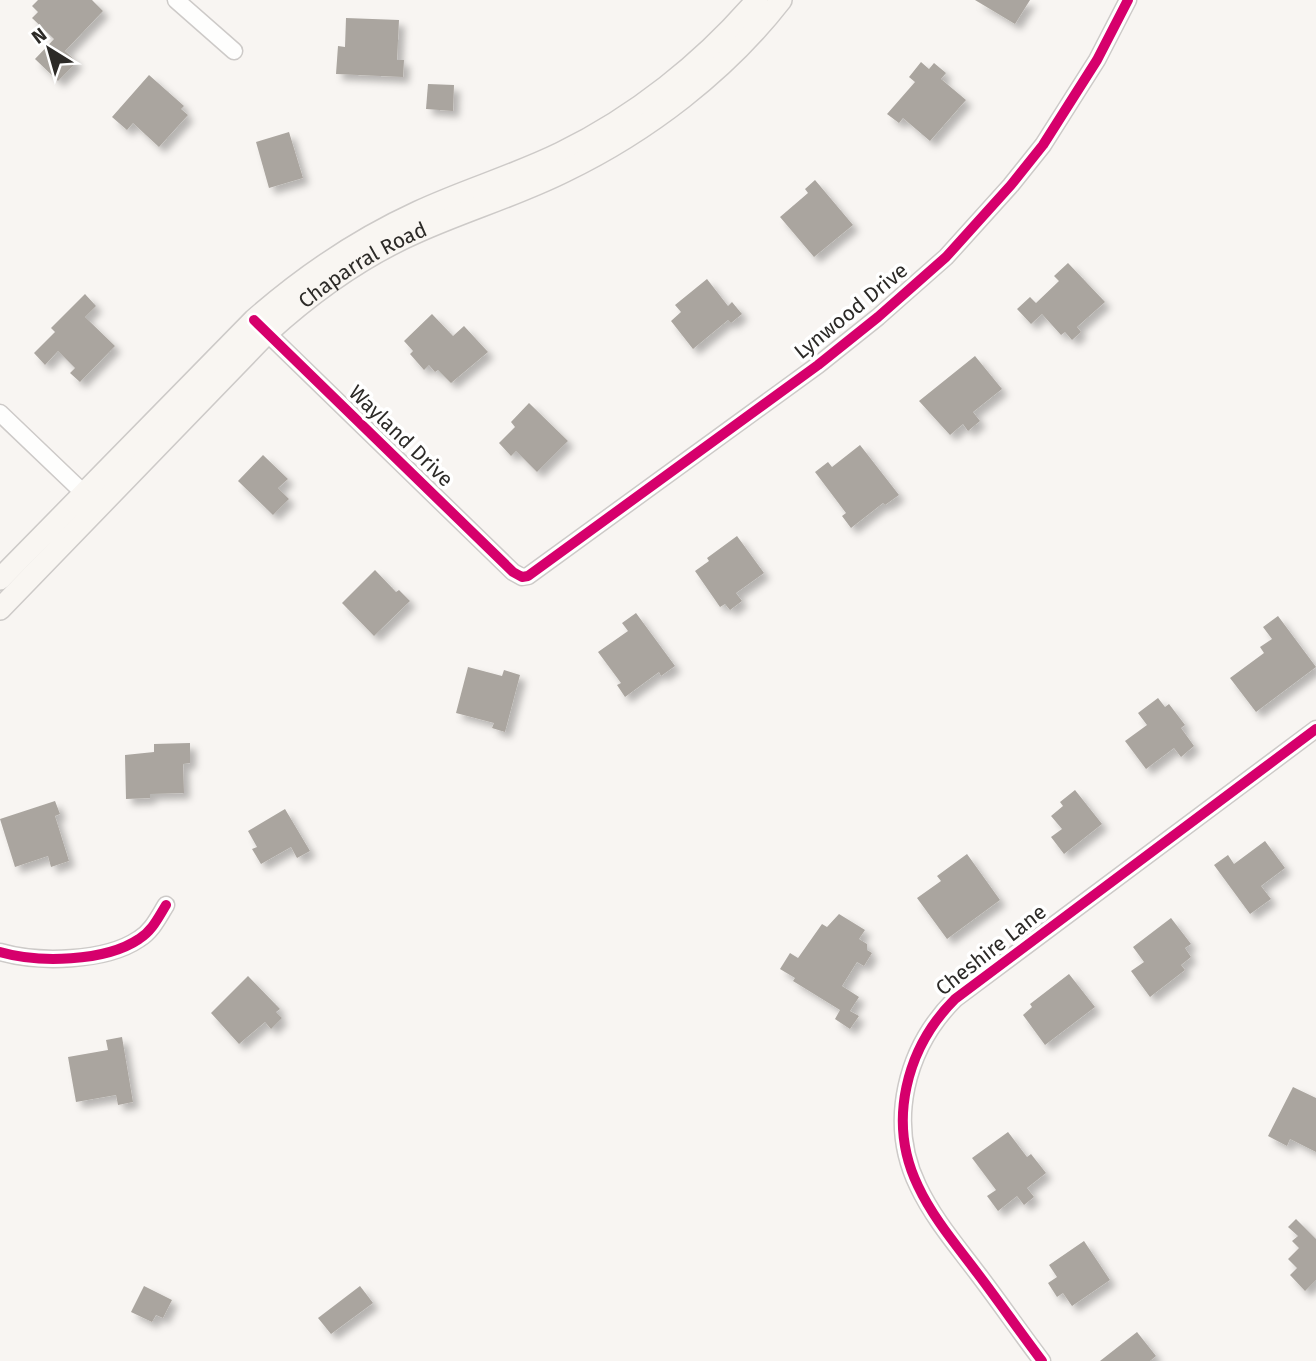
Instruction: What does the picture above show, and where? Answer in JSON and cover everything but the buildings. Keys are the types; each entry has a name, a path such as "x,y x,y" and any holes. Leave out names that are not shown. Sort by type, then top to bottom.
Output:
{"main road":[{"name":"Chaparral Road","path":"0,579 91,500 315,271 368,237 420,211 562,153 619,120 691,67 757,0"},
{"name":"Chaparral Road","path":"261,327 415,232 565,172 634,132 724,61 781,0"},
{"name":"Chaparral Road","path":"0,609 91,500"}],"street":[{"path":"176,0 234,51"},
{"name":"Lynwood Drive","path":"522,577 533,573 818,365 946,257 1043,145 1097,61 1128,0"},
{"name":"Wayland Drive","path":"261,327 513,572 522,577"},
{"path":"0,413 91,500"},
{"name":"Cheshire Lane","path":"1042,1361 952,1239 918,1187 905,1147 903,1124 905,1090 912,1065 931,1027 955,999 1316,729"},
{"path":"0,952 30,958 57,959 114,950 140,939 151,929 166,905"}],"cycle path":[{"path":"254,320 513,572 522,577 528,576 818,365 946,257 1043,145 1097,60 1128,0"},
{"path":"1042,1361 946,1232 918,1186 909,1162 903,1112 906,1087 914,1063 938,1018 955,999 1316,729"},
{"path":"0,952 52,959 108,952 125,947 144,936 166,905"}]}
